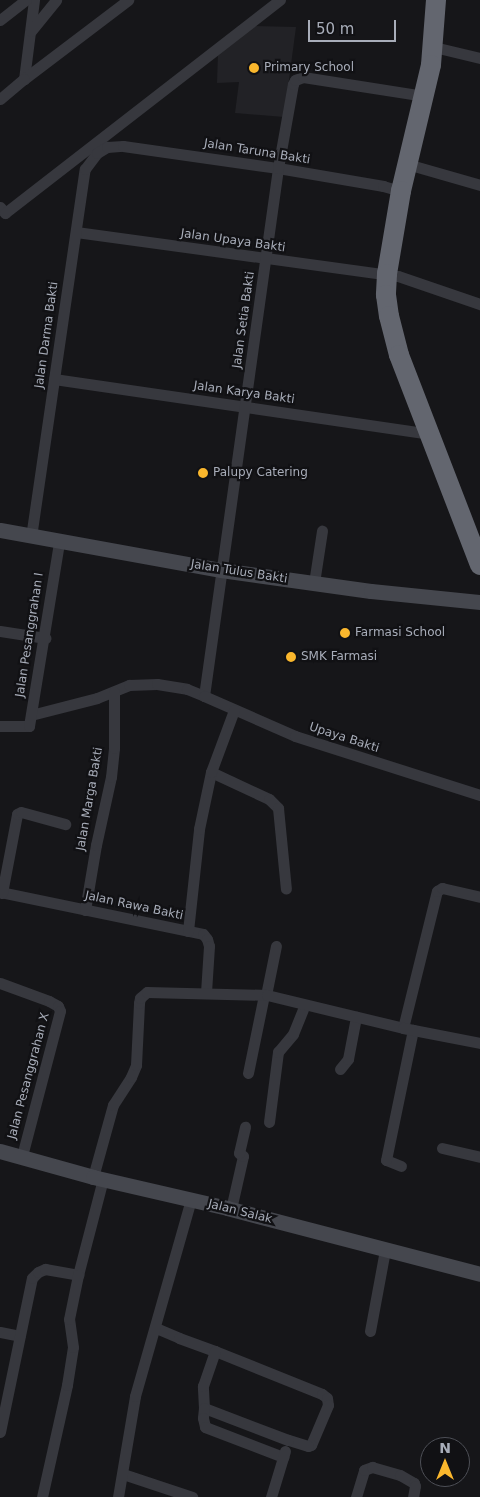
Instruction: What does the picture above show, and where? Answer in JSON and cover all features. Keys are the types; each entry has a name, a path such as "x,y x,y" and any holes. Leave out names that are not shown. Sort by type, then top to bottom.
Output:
{"highway":[{"path":"433,0 434,47 401,191 387,274 389,316 398,355 480,565"}],"main road":[{"name":"Jalan Tulus Bakti","path":"0,530 221,570 480,602"},
{"name":"Jalan Salak","path":"0,1151 98,1178 231,1209 480,1274"}],"street":[{"path":"0,20 26,0"},
{"path":"24,79 34,0"},
{"path":"30,32 56,0"},
{"path":"0,99 128,0"},
{"path":"2,213 280,0"},
{"path":"434,47 480,58"},
{"name":"Jalan Setia Bakti","path":"204,696 267,260 278,168 293,84 299,78 348,83 424,96"},
{"name":"Jalan Taruna Bakti","path":"108,147 123,146 278,168 383,186 401,191"},
{"name":"Jalan Darma Bakti","path":"31,537 85,169 97,153 108,147"},
{"path":"407,164 480,185"},
{"name":"Jalan Upaya Bakti","path":"76,232 267,260 387,274 480,304"},
{"name":"Jalan Karya Bakti","path":"54,379 429,434"},
{"path":"314,583 322,531"},
{"name":"Jalan Pesanggrahan I","path":"0,726 23,728 29,726 59,542"},
{"path":"0,631 44,638"},
{"name":"Upaya Bakti","path":"31,714 114,692 134,684 157,684 187,689 295,736 480,795"},
{"name":"Jalan Marga Bakti","path":"85,910 96,845 111,777 114,748 114,692"},
{"path":"188,932 199,829 211,772 234,710"},
{"path":"211,772 269,799 278,808 282,825 286,889"},
{"path":"1,893 18,814 21,812 65,824"},
{"path":"401,1166 386,1160 408,1029 437,891 442,888 480,897"},
{"name":"Jalan Rawa Bakti","path":"1,893 203,934 207,939 206,993"},
{"path":"248,1074 276,946"},
{"name":"Jalan Pesanggrahan X","path":"0,983 49,1000 58,1006 60,1011 22,1156"},
{"path":"42,1497 67,1385 73,1347 69,1319 113,1105 131,1078 136,1065 140,998 153,991 265,995 408,1029 480,1043"},
{"path":"269,1122 278,1052 293,1034 305,1005"},
{"path":"340,1069 348,1059 356,1017"},
{"path":"231,1209 243,1156 239,1153 245,1126"},
{"path":"442,1148 480,1157"},
{"path":"118,1497 135,1396 192,1200"},
{"path":"370,1331 385,1250"},
{"path":"0,1432 1,1415 35,1274 45,1270 78,1275"},
{"path":"156,1328 325,1395 328,1405 311,1445 308,1446 204,1408"},
{"path":"0,1332 20,1336"},
{"path":"215,1351 203,1386 203,1418 205,1427 283,1457"},
{"path":"272,1497 288,1440"},
{"path":"356,1497 364,1470 372,1467 414,1482 413,1497"},
{"path":"123,1474 192,1497"}],"shaded area":[{"name":"Primary School","path":"251,26 296,27 284,117 235,113 239,82 217,83 218,53"}],"place":[{"name":"Primary School","path":"254,68"},
{"name":"Palupy Catering","path":"203,473"},
{"name":"Farmasi School","path":"345,633"},
{"name":"SMK Farmasi","path":"291,657"}]}
